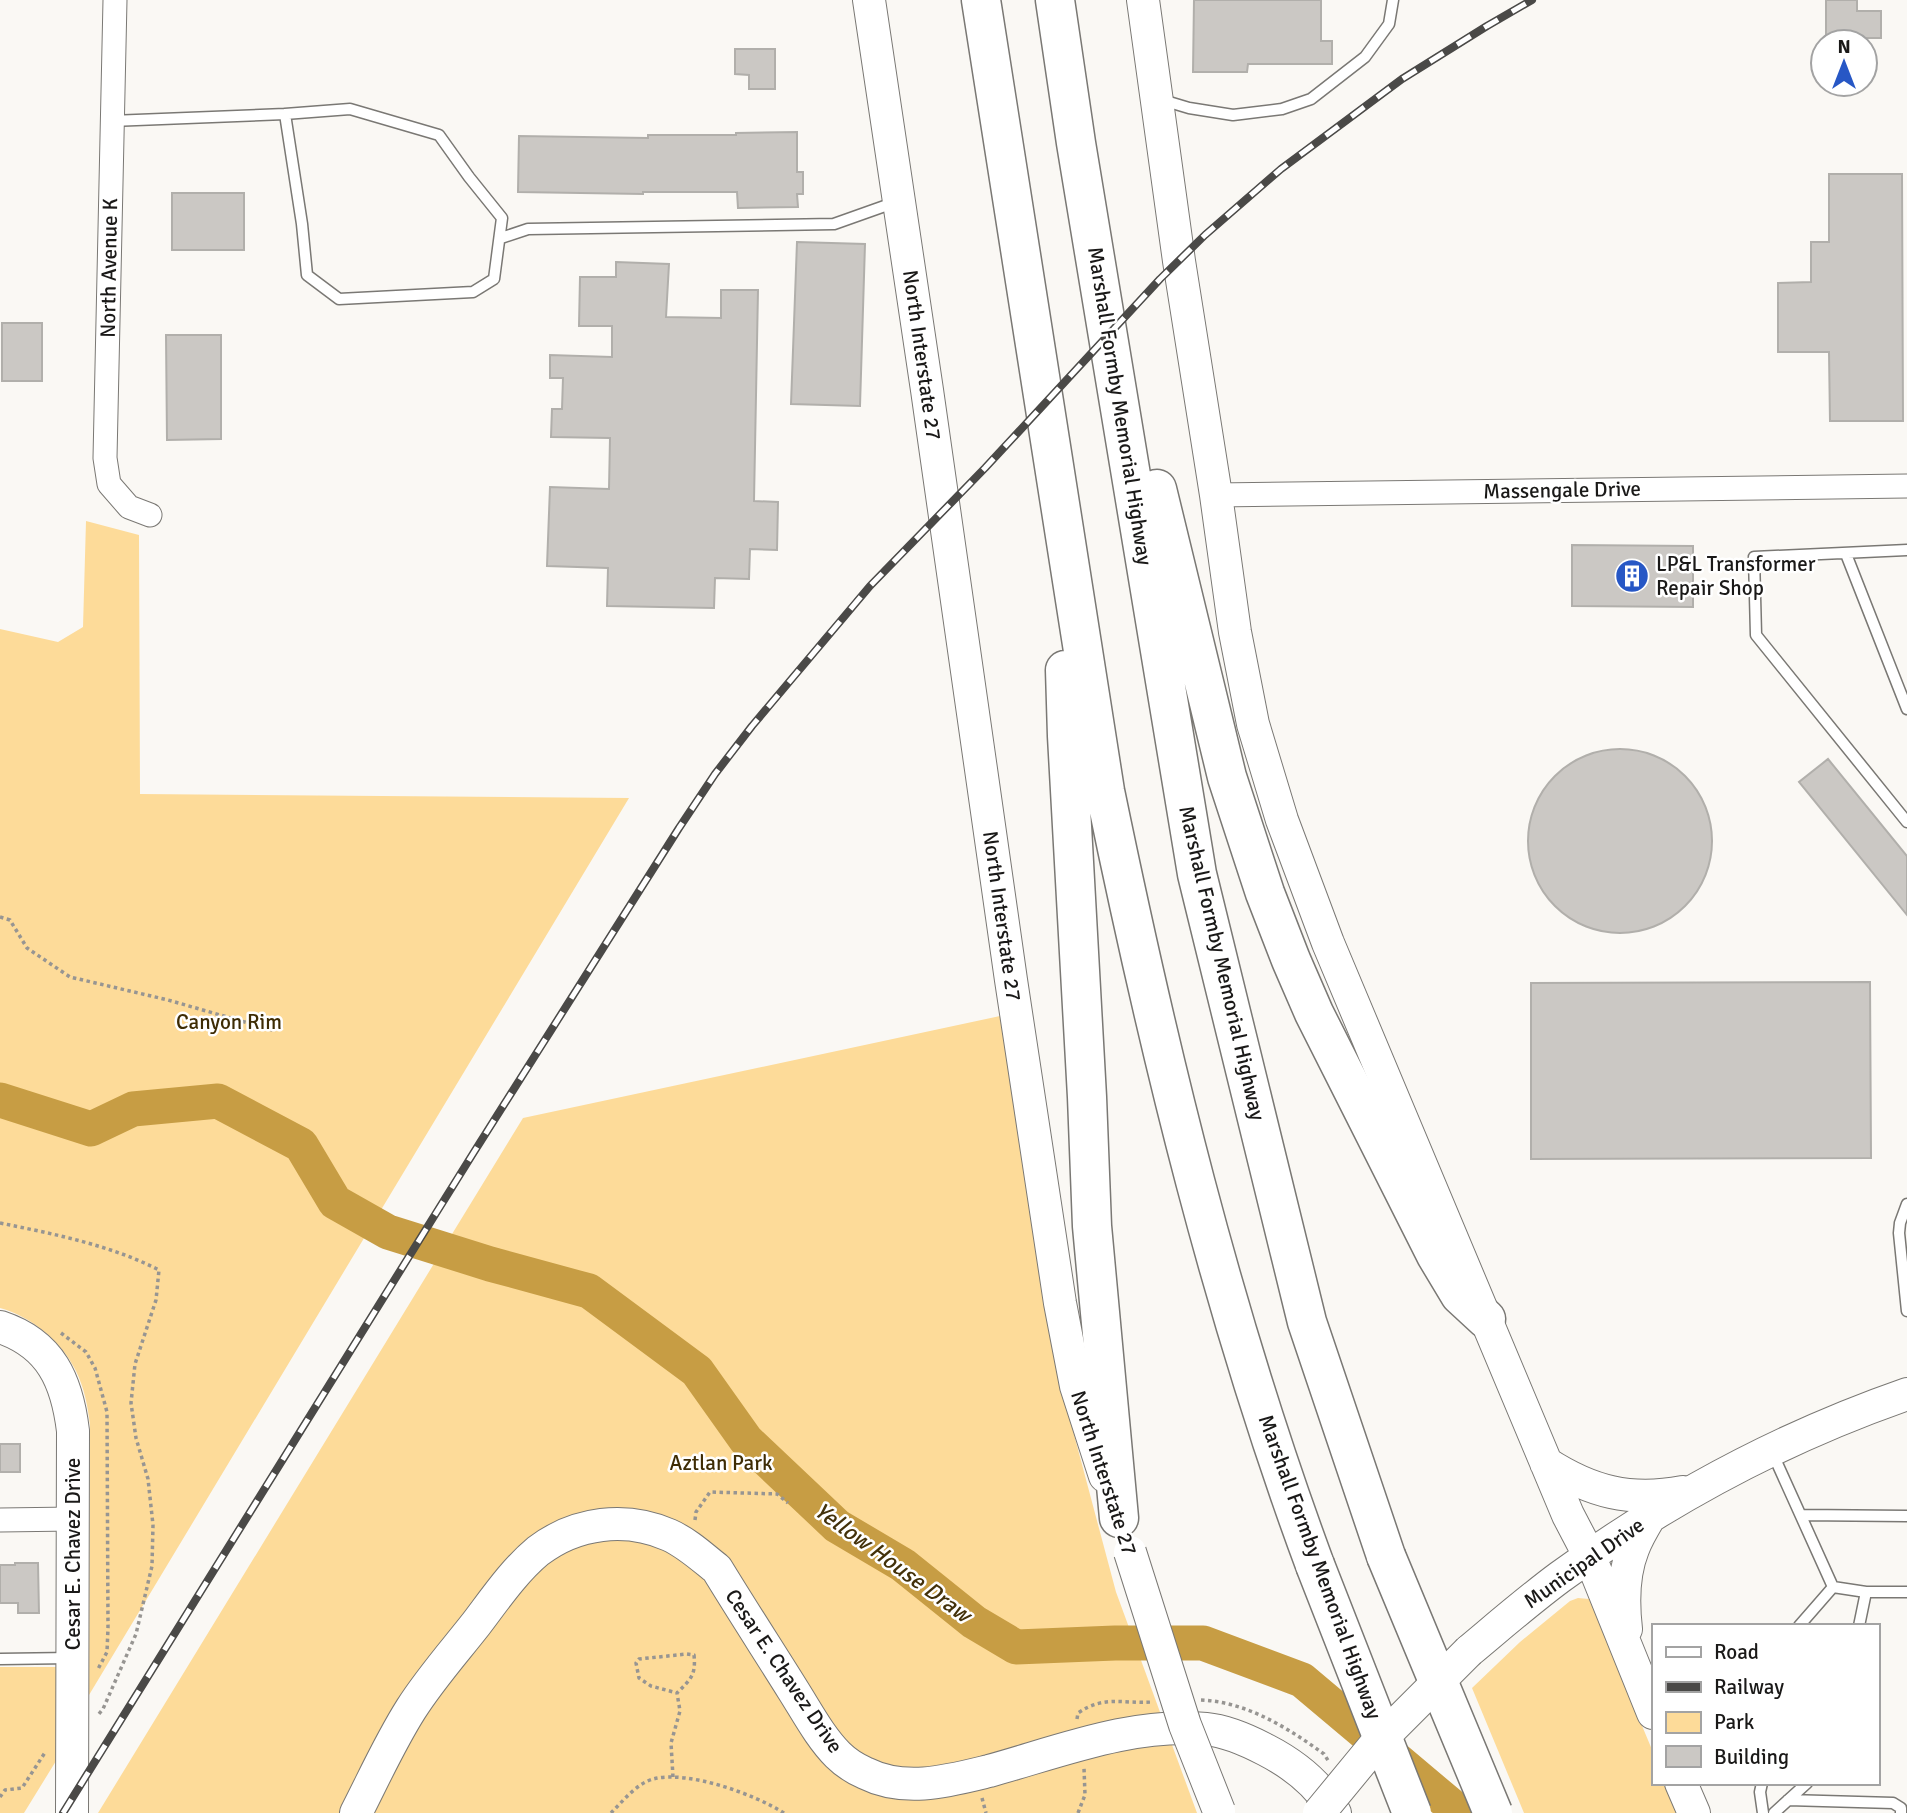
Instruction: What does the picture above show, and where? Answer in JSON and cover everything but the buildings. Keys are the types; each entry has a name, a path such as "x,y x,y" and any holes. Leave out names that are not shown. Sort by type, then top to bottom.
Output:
{"highway":[{"name":"Marshall Formby Memorial Highway","path":"981,0 1047,415 1067,560 1105,791 1131,919 1197,1188 1283,1479 1412,1813"},
{"name":"Marshall Formby Memorial Highway","path":"1055,0 1198,874 1307,1322 1386,1556 1493,1813"},
{"path":"1080,156 1124,358 1216,739 1265,893 1314,1013 1436,1255 1460,1295 1486,1319"},
{"path":"1067,560 1067,736 1092,1226 1124,1535"}],"main road":[{"name":"North Interstate 27","path":"869,0 1011,980 1060,1303 1076,1386 1185,1725 1219,1812"},
{"path":"1143,0 1235,632 1253,724 1283,820 1328,943 1568,1515 1590,1557 1652,1711"},
{"name":"Cesar E. Chavez Drive","path":"0,1327 22,1336 42,1352 58,1372 69,1400 73,1431 72,1813"},
{"name":"Municipal Drive","path":"1319,1813 1375,1745 1469,1651 1527,1603 1590,1557 1695,1490 1771,1449 1866,1408 1907,1394"},
{"path":"1546,1463 1601,1490 1620,1494 1658,1497 1695,1490"},
{"path":"1628,1651 1625,1614 1628,1569 1632,1550 1649,1518"},
{"name":"Cesar E. Chavez Drive","path":"356,1813 411,1709 518,1570 540,1550 560,1538 586,1528 615,1523 639,1525 670,1535 717,1569 818,1729 839,1757 866,1774 899,1784 930,1784 970,1776 1130,1733 1168,1728 1208,1729 1243,1738 1276,1755 1301,1773 1327,1798 1335,1813"},
{"path":"1683,1785 1693,1813"}],"street":[{"name":"North Avenue K","path":"115,0 105,458 109,484 129,507 150,515"},
{"name":"Massengale Drive","path":"1216,495 1907,486"},
{"path":"0,1520 73,1519"}],"lane":[{"path":"1157,98 1189,108 1233,115 1282,109 1311,99 1365,57 1389,24 1393,0"},
{"path":"111,121 350,109 439,135 502,218 494,279 473,292 339,299 307,275 285,114"},
{"path":"501,238 528,229 834,224 899,201"},
{"path":"1907,550 1754,557 1756,635 1907,822"},
{"path":"1846,554 1907,709"},
{"path":"1907,1204 1899,1233 1907,1311"},
{"path":"1771,1449 1833,1587"},
{"path":"1801,1515 1907,1516"},
{"path":"1833,1587 1866,1592 1907,1592"},
{"path":"1801,1624 1833,1587"},
{"path":"1859,1624 1866,1592"},
{"path":"0,1659 73,1658"},
{"path":"1762,1785 1763,1813"},
{"path":"1774,1813 1805,1785"},
{"path":"1788,1800 1893,1804 1901,1808 1901,1813"}],"path":[{"path":"0,916 10,920 27,948 70,977 168,1000 276,1031"},
{"path":"0,1223 64,1236 136,1258 159,1270 156,1300 135,1364 131,1403 136,1438 148,1479 153,1525 152,1566 136,1634 103,1709 72,1726 22,1788 5,1790 0,1797"},
{"path":"690,1547 696,1512 710,1492 776,1494 788,1503"},
{"path":"694,1655 696,1670 677,1693 652,1686 639,1678 636,1664 639,1659 694,1655"},
{"path":"673,1777 670,1743 680,1711 677,1693"},
{"path":"1078,1813 1085,1795 1081,1745"},
{"path":"611,1813 637,1788 652,1779 673,1777 704,1780 734,1790 783,1813"}],"green space":[{"name":"Canyon Rim","path":"86,521 139,535 140,794 629,798 89,1695 90,1425 85,1397 76,1371 54,1340 23,1317 0,1308 0,629 58,642 83,627"},
{"name":"Aztlan Park","path":"1000,1016 1039,1273 1068,1412 1116,1592 1197,1813 98,1813 523,1118"},
{"path":"1578,1598 1589,1599 1652,1750 1652,1785 1667,1785 1678,1813 1524,1813 1472,1688 1520,1642 1570,1601"},
{"path":"0,1667 56,1667 56,1761 24,1813 0,1813"}],"waterway":[{"name":"Yellow House Draw","path":"0,1100 91,1129 133,1109 218,1101 301,1145 335,1202 388,1232 589,1291 697,1371 746,1440 837,1526 903,1565 974,1622 1016,1647 1203,1643 1302,1680 1460,1813"}],"railway":[{"path":"63,1813 679,828 715,774 752,726 870,586 985,468 1160,279 1205,235 1281,169 1402,79 1532,0"}],"place":[{"name":"LP&L Transformer Repair Shop","path":"1632,576"}]}
